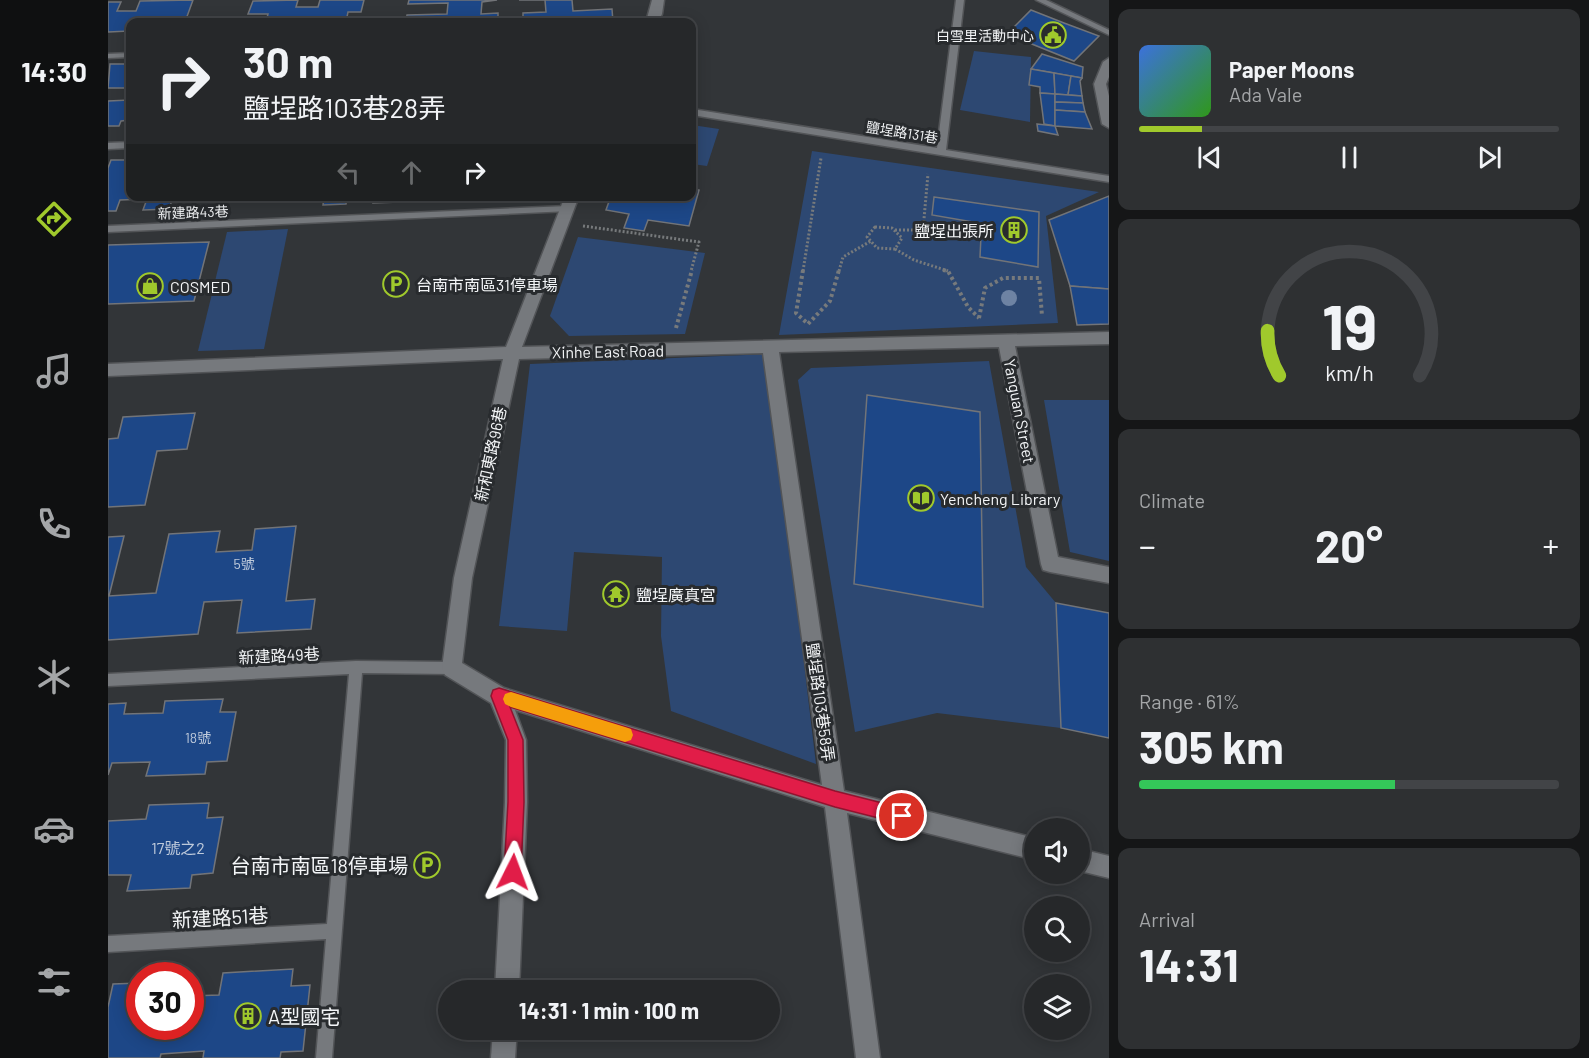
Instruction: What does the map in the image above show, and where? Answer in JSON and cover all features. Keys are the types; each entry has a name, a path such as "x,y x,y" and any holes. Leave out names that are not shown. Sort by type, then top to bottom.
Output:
{"street":[{"path":"654,18 658,0"},
{"path":"1109,62 1100,84 1109,124"},
{"name":"新和東路96巷","path":"453,668 463,578 512,353 567,210"},
{"name":"Xinhe East Road","path":"108,370 512,353 1109,338"},
{"name":"Yanguan Street","path":"1006,341 1050,564 1109,575"},
{"name":"鹽埕路103巷58弄","path":"770,347 835,799 868,1058"},
{"path":"453,668 499,696 835,799 1024,846"},
{"path":"499,696 516,740 516,802 507,980"},
{"path":"1090,862 1109,867"},
{"path":"503,1058 504,1040"}],"lane":[{"path":"941,152 960,0"},
{"path":"1040,0 1109,33"},
{"path":"108,56 126,56"},
{"name":"鹽埕路131巷","path":"696,113 1109,179"},
{"path":"108,146 126,145"},
{"name":"新建路43巷","path":"108,229 567,210"},
{"path":"324,1058 356,668"},
{"name":"新建路49巷","path":"108,680 356,668 453,668"},
{"name":"新建路51巷","path":"108,944 335,931"}],"path":[{"path":"821,158 796,313 808,324 830,301 843,257 871,241"},
{"path":"928,174 923,230 875,227 867,237 877,248 895,249 914,260 948,271 968,308 979,318 985,288 1003,278 1039,278 1042,316"},
{"path":"567,210 699,242 670,350"},
{"path":"895,230 902,238 895,249"}],"shaded area":[{"path":"974,51 1031,57 1030,122 960,110"},
{"path":"696,126 719,129 707,166 696,165"},
{"path":"812,151 1099,192 1046,216 1058,323 779,335"},
{"path":"288,229 264,349 198,351 227,232"},
{"path":"578,237 705,253 685,334 569,336 550,316"},
{"path":"767,354 816,764 671,711 661,636 662,557 574,552 567,631 499,626 530,364"},
{"path":"989,361 1026,567 1056,603 1061,728 937,713 855,732 798,380 811,368"},
{"path":"1044,400 1109,400 1109,561 1070,552"}],"building":[{"path":"193,0 186,18 126,18 126,31 108,32 108,2 121,2 117,11 136,11 140,1"},
{"path":"298,0 296,7 318,7 320,0 364,0 361,12 348,12 347,18 267,18 268,14 248,14 253,1"},
{"path":"409,0 497,0 482,2 481,14 498,13 498,18 407,18 407,15 447,14 448,3 408,4"},
{"path":"545,0 572,0 573,11 612,9 613,18 523,18 523,13 546,12"},
{"name":"白雪里活動中心","path":"1031,10 1099,36 1074,61 1007,34"},
{"path":"1042,54 1083,67 1082,78 1031,69"},
{"path":"110,64 126,64 126,88 108,88"},
{"path":"1031,69 1054,73 1055,94 1040,93 1040,87 1029,85"},
{"path":"1054,73 1071,76 1068,95 1055,94"},
{"path":"1071,76 1082,78 1080,81 1082,96 1068,95"},
{"path":"1040,93 1055,94 1055,126 1044,124"},
{"path":"1055,94 1082,96 1083,103 1055,102"},
{"path":"126,100 126,120 121,121 119,126 108,126 108,101"},
{"path":"1055,102 1083,103 1085,112 1055,110"},
{"path":"1055,110 1085,112 1092,129 1055,126"},
{"path":"1037,124 1055,126 1058,135 1038,131"},
{"path":"111,160 126,160 126,200 120,200 116,211 108,211 108,168"},
{"path":"1109,196 1109,289 1070,286 1049,220"},
{"name":"鹽埕出張所","path":"934,197 1039,212 1038,267 980,257 981,236 990,237 990,225 932,215"},
{"path":"146,201 172,201 169,209 143,210"},
{"path":"323,201 346,201 346,204 323,205"},
{"path":"373,201 399,201 399,202 373,203"},
{"path":"609,201 696,201 689,226 648,220 644,231 624,228 629,214 606,210"},
{"path":"209,242 194,301 108,304 108,245"},
{"path":"1070,286 1109,289 1109,324 1077,325"},
{"name":"Yencheng Library","path":"867,395 980,412 983,607 854,584"},
{"path":"195,413 187,449 157,451 145,505 108,507 108,439 118,438 123,417"},
{"path":"296,526 286,601 315,599 311,629 237,633 242,600 204,602 198,634 108,640 108,537 124,536 109,596 156,593 169,534 220,531 216,552 252,550 255,529"},
{"path":"1056,603 1109,613 1109,738 1061,728"},
{"path":"223,699 220,712 236,712 227,761 207,762 205,774 146,776 150,762 112,763 108,775 108,704 126,703 124,714 163,713 165,701"},
{"path":"209,803 207,818 223,817 213,873 192,875 190,888 127,891 131,875 108,875 108,821 146,819 149,805"},
{"name":"A型國宅","path":"293,969 291,986 310,985 303,1051 281,1052 280,1058 203,1058 204,1051 161,1054 160,1058 108,1058 108,1007 113,984 126,984 126,1040 204,1040 204,996 219,995 223,973"}],"slow traffic":[{"path":"511,699 625,735"}],"place":[{"name":"白雪里活動中心","path":"1053,35"},
{"name":"鹽埕出張所","path":"1014,230"},
{"name":"台南市南區31停車場","path":"396,284"},
{"name":"COSMED","path":"150,286"},
{"name":"Yencheng Library","path":"921,498"},
{"name":"鹽埕廣真宮","path":"616,594"},
{"name":"台南市南區18停車場","path":"427,865"},
{"name":"A型國宅","path":"248,1016"}],"route":[{"path":"513,872 516,740 499,696 835,799 902,816"}]}
